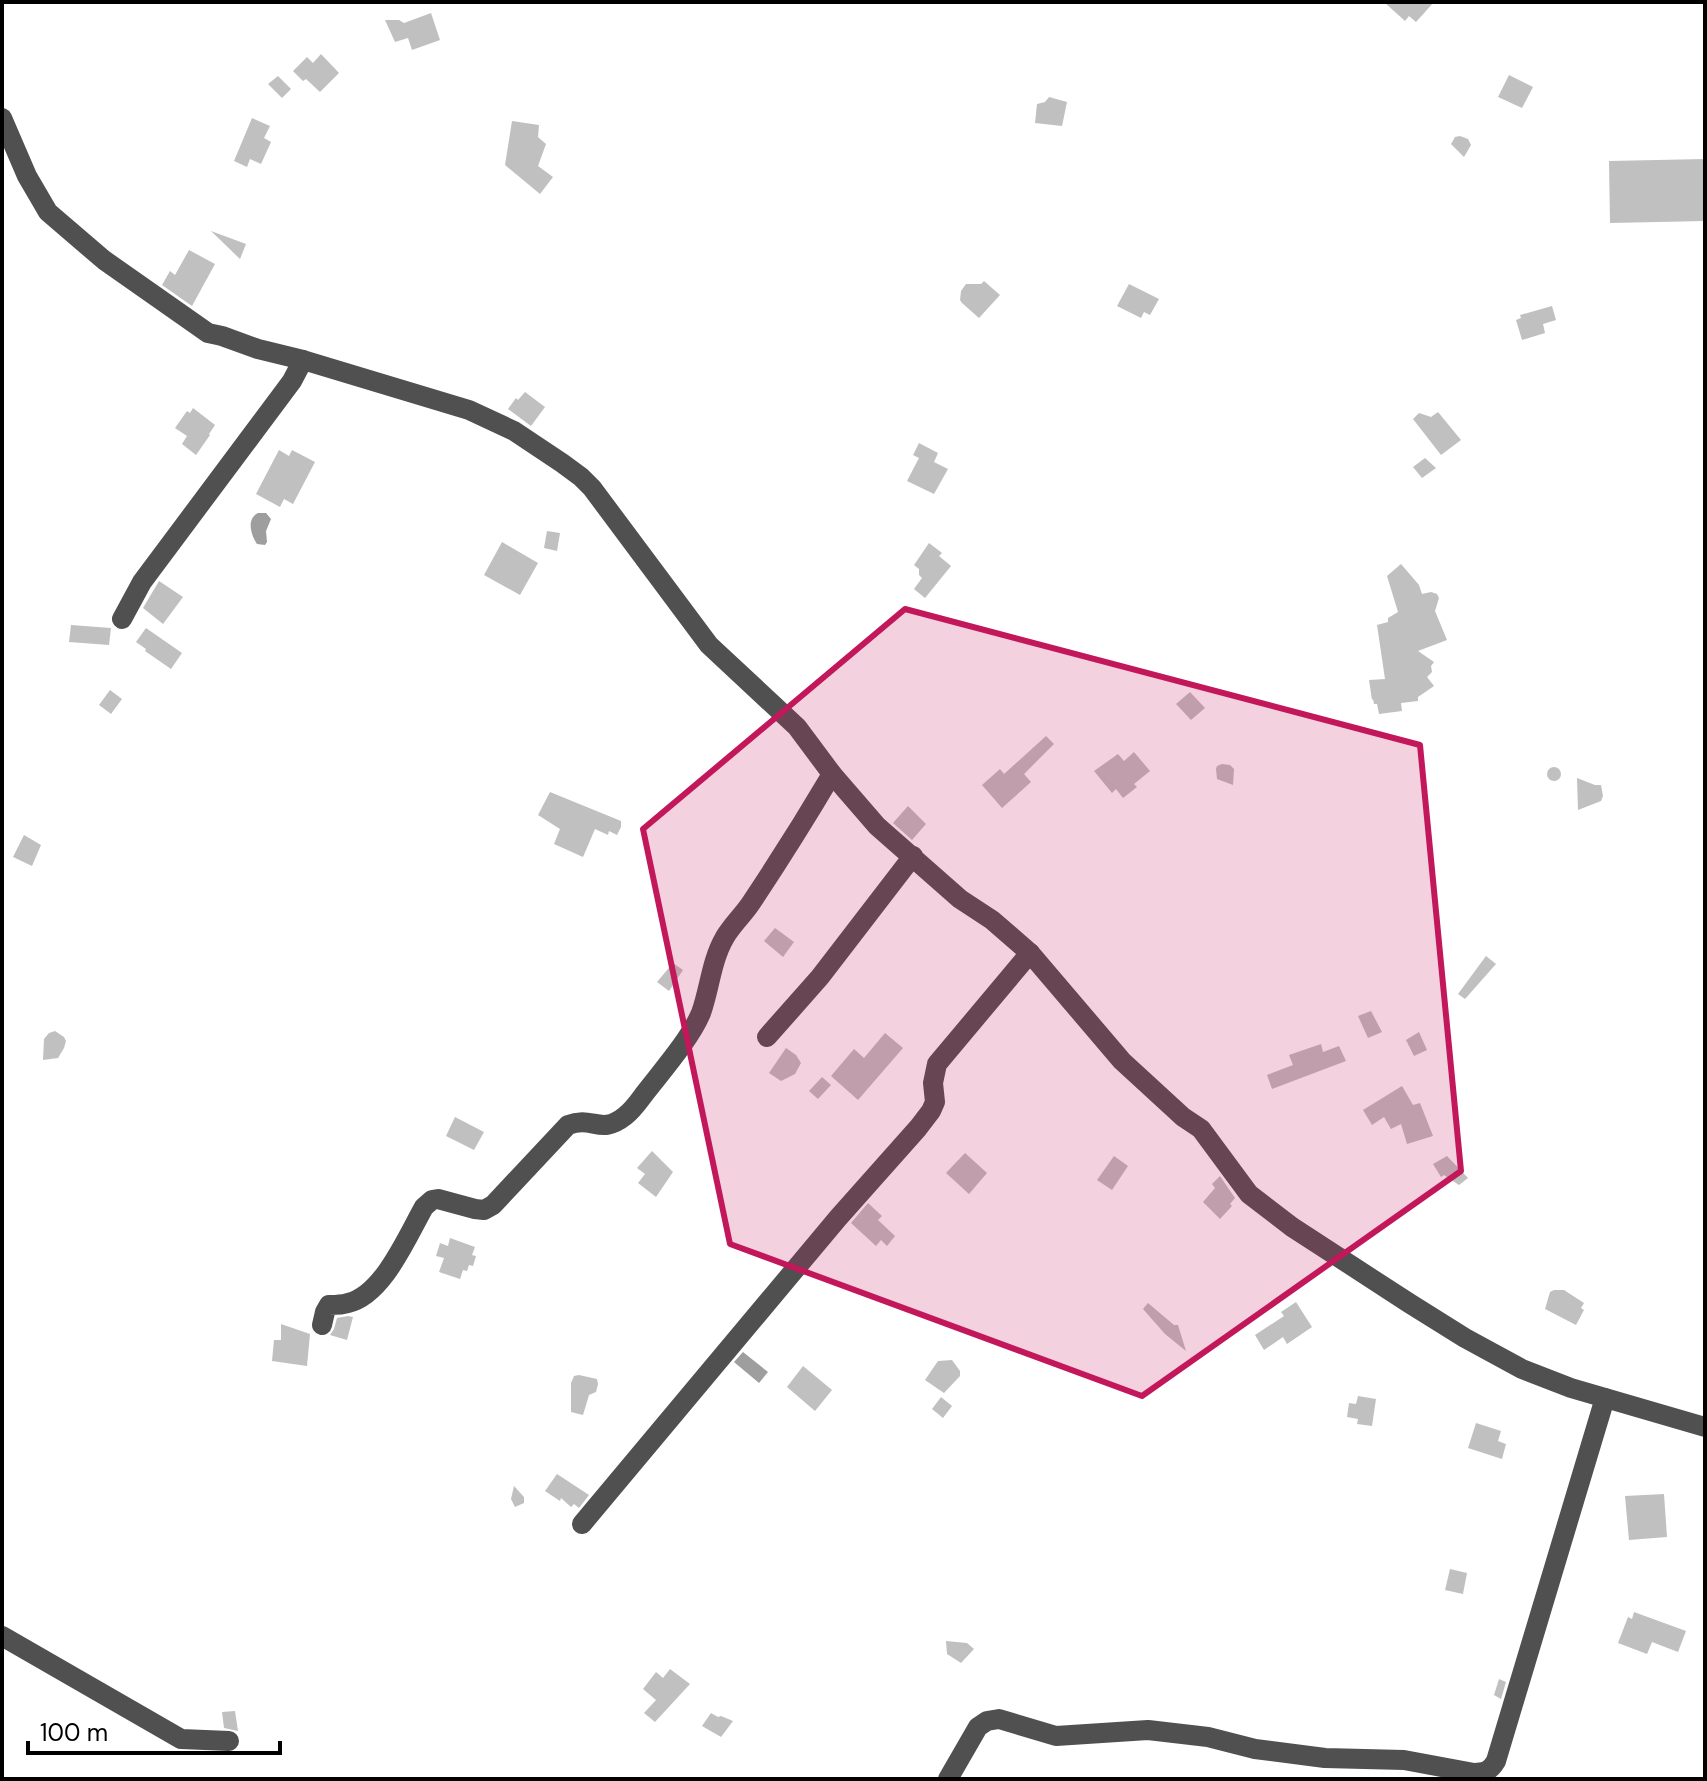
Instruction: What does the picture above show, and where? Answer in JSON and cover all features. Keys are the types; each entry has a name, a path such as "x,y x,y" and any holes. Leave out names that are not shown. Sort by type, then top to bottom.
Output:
{"street":[{"path":"2,118 27,176 48,212 104,260 208,333 469,410 514,431 581,477 709,645 797,727 877,826 960,899 992,920 1030,953 1122,1061 1183,1117 1201,1129 1249,1194 1292,1227 1409,1303 1522,1369 1571,1388 1705,1427"},
{"path":"122,619 142,582 292,381 303,360"},
{"path":"322,1325 329,1305 359,1299 382,1280 424,1207 432,1200 484,1210 493,1205 568,1125 578,1121 602,1126 613,1124 628,1114 694,1025 724,938 748,907 832,774"},
{"path":"767,1037 820,977 913,856"},
{"path":"582,1524 838,1218 918,1128 935,1102 933,1083 937,1064 1030,953"},
{"path":"948,1779 978,1727 987,1721 999,1719 1056,1736 1148,1730 1208,1737 1283,1753 1325,1758 1404,1760 1485,1773 1496,1761 1605,1398"},
{"path":"2,1636 181,1739 229,1741"}],"highlighted area":[{"path":"905,609 1420,745 1461,1171 1142,1396 730,1244 643,829"}],"shaded area":[{"path":"258,513 266,513 271,519 265,545 257,544 252,532 252,519"},
{"path":"743,1352 768,1372 759,1383 734,1362"}],"building":[{"path":"1384,2 1434,2 1416,22 1409,16 1405,21"},
{"path":"431,13 440,40 412,50 408,38 395,42 385,20 404,23"},
{"path":"321,54 339,73 320,92 293,71 307,57 313,63"},
{"path":"1509,75 1533,87 1522,108 1498,97"},
{"path":"278,76 291,89 282,98 268,84"},
{"path":"1049,97 1067,102 1062,126 1035,123 1037,104"},
{"path":"252,118 270,126 264,138 271,142 261,164 250,159 247,167 234,161"},
{"path":"512,121 539,125 538,137 546,144 538,166 553,177 540,194 505,165"},
{"path":"1455,137 1468,139 1471,145 1464,157 1451,144"},
{"path":"1705,159 1705,221 1610,223 1609,161"},
{"path":"211,231 246,244 240,259"},
{"path":"189,250 215,264 192,306 162,285 170,271 175,275"},
{"path":"984,281 1000,295 979,318 960,300 961,291 966,284 981,284"},
{"path":"1129,284 1159,299 1150,315 1144,312 1141,318 1117,306"},
{"path":"1552,306 1556,320 1543,324 1545,333 1522,340 1516,320 1521,318 1520,315"},
{"path":"525,392 545,407 531,426 508,409"},
{"path":"193,408 215,425 196,455 182,444 187,436 175,428 187,411 190,413"},
{"path":"1438,412 1461,440 1441,455 1413,419 1419,413 1431,417"},
{"path":"919,443 938,453 934,462 948,469 934,494 907,481 919,458 913,455"},
{"path":"279,450 289,456 292,450 315,462 293,504 284,499 280,507 256,494"},
{"path":"1425,458 1436,468 1422,478 1413,467"},
{"path":"547,531 560,533 557,551 544,548"},
{"path":"502,542 538,563 520,595 484,575"},
{"path":"929,543 942,553 939,556 951,566 925,598 914,589 922,578 914,565"},
{"path":"1401,564 1419,585 1422,594 1437,594 1439,598 1435,611 1447,640 1418,651 1434,662 1432,672 1427,677 1434,686 1418,697 1418,701 1401,703 1402,711 1379,714 1377,704 1372,700 1369,680 1385,679 1377,625 1388,622 1388,618 1398,612 1387,576"},
{"path":"159,581 183,597 163,624 143,608"},
{"path":"71,625 111,628 109,645 69,642"},
{"path":"146,628 182,653 171,669 136,642"},
{"path":"110,690 122,699 111,714 99,705"},
{"path":"1190,692 1205,708 1191,720 1176,704"},
{"path":"1046,736 1054,744 1024,774 1031,782 1002,808 982,785 1000,769 1004,774"},
{"path":"1134,752 1150,771 1123,798 1116,789 1112,793 1094,771 1118,754 1124,761"},
{"path":"1222,764 1234,769 1233,785 1217,779 1217,766"},
{"path":"1554,767 1561,774 1554,781 1547,774"},
{"path":"1577,778 1601,785 1601,801 1578,810"},
{"path":"550,792 621,821 617,835 595,829 583,857 554,844 560,829 538,815"},
{"path":"908,806 926,824 912,840 893,823"},
{"path":"24,835 41,845 32,866 13,857"},
{"path":"775,928 794,942 783,957 764,941"},
{"path":"1486,956 1496,964 1465,999 1458,994"},
{"path":"673,963 683,970 669,991 657,982"},
{"path":"1371,1011 1382,1032 1368,1038 1358,1016"},
{"path":"55,1031 64,1037 64,1048 58,1058 43,1060 44,1039"},
{"path":"1419,1032 1427,1050 1414,1056 1406,1040"},
{"path":"885,1033 903,1048 858,1100 831,1076 854,1049 864,1058"},
{"path":"1321,1044 1323,1052 1339,1046 1346,1061 1272,1089 1267,1075 1293,1065 1289,1055"},
{"path":"786,1048 801,1063 795,1074 781,1081 769,1073"},
{"path":"822,1077 831,1085 818,1099 809,1091"},
{"path":"1402,1086 1413,1105 1420,1103 1433,1136 1407,1144 1401,1124 1391,1129 1384,1117 1372,1125 1363,1110"},
{"path":"455,1117 484,1132 474,1150 446,1136"},
{"path":"652,1151 673,1172 656,1197 638,1183 645,1174 637,1168"},
{"path":"965,1153 987,1173 969,1194 946,1173"},
{"path":"1114,1156 1128,1166 1112,1190 1097,1180"},
{"path":"1447,1156 1468,1178 1459,1185 1444,1175 1441,1177 1433,1164"},
{"path":"1220,1176 1235,1198 1220,1219 1203,1202"},
{"path":"868,1203 882,1216 878,1220 895,1236 887,1246 881,1240 876,1246 851,1223"},
{"path":"450,1238 475,1247 473,1266 469,1265 467,1271 463,1270 460,1279 439,1272 444,1258 436,1256 440,1243 448,1246"},
{"path":"1564,1290 1584,1303 1576,1325 1545,1309 1550,1292"},
{"path":"1296,1302 1312,1327 1287,1344 1283,1337 1264,1350 1255,1335 1284,1316 1281,1312"},
{"path":"1148,1303 1178,1325 1186,1351 1165,1334 1143,1309"},
{"path":"353,1317 347,1340 330,1335 337,1318"},
{"path":"281,1324 310,1334 307,1366 272,1361 274,1340 281,1340"},
{"path":"952,1360 960,1376 944,1393 925,1380 938,1361"},
{"path":"803,1366 832,1390 815,1411 787,1387"},
{"path":"574,1376 597,1379 598,1384 596,1392 589,1395 583,1415 571,1412 571,1383"},
{"path":"1358,1396 1376,1399 1372,1426 1357,1424 1358,1419 1347,1417 1349,1403 1356,1404"},
{"path":"941,1397 952,1406 943,1418 932,1409"},
{"path":"1476,1423 1501,1431 1498,1441 1506,1444 1502,1459 1468,1448"},
{"path":"557,1474 589,1495 579,1508 574,1504 571,1507 561,1498 560,1501 545,1491"},
{"path":"514,1486 524,1497 524,1503 515,1507 511,1499"},
{"path":"1664,1494 1667,1537 1629,1540 1625,1496"},
{"path":"1450,1569 1467,1573 1463,1594 1445,1590"},
{"path":"1634,1612 1686,1631 1678,1652 1652,1642 1647,1654 1618,1643 1628,1617 1632,1619"},
{"path":"946,1641 967,1643 974,1649 961,1663 947,1654"},
{"path":"670,1669 690,1684 655,1722 644,1713 656,1700 643,1689 656,1672 663,1678"},
{"path":"1499,1679 1506,1682 1501,1699 1494,1695"},
{"path":"235,1711 238,1731 224,1728 222,1712"},
{"path":"711,1713 733,1721 721,1737 702,1726"}]}
